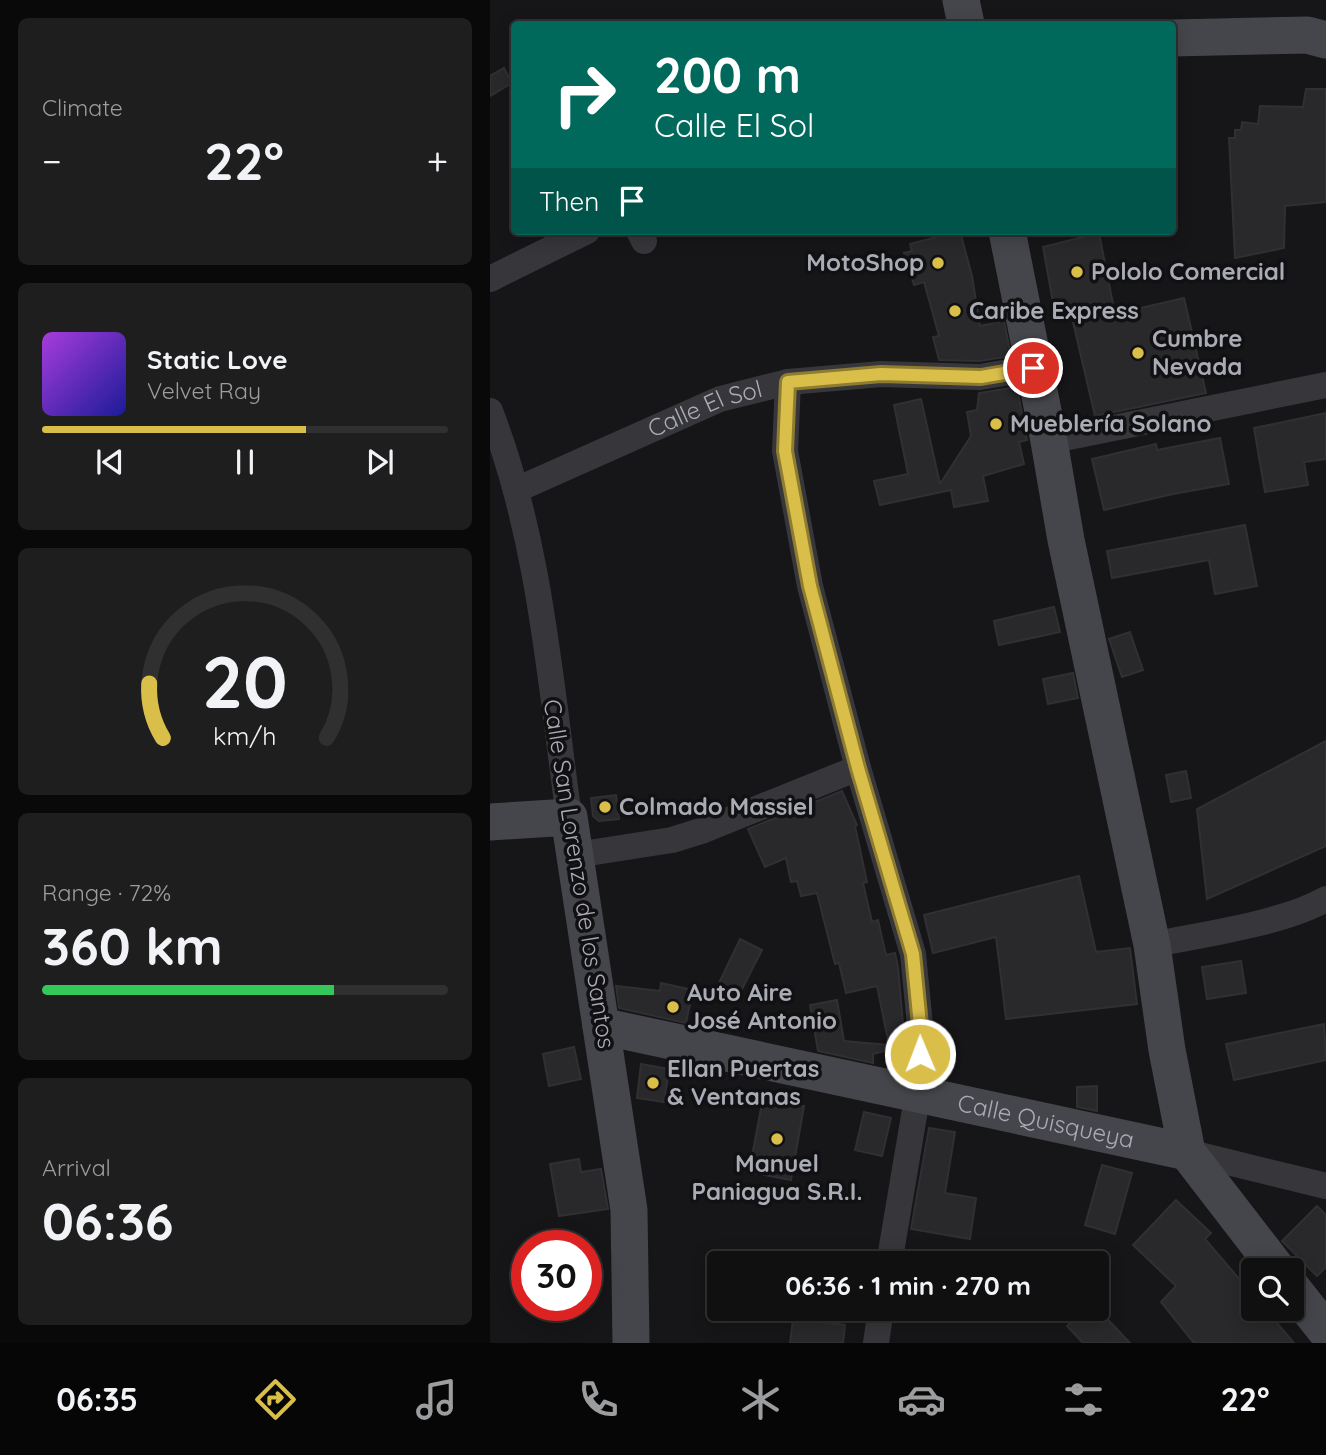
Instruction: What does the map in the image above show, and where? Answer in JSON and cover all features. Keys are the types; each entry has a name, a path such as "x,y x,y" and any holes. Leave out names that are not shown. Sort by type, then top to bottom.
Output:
{"main road":[{"path":"961,0 965,21"},
{"path":"1176,38 1307,35 1326,40"},
{"path":"1008,235 1066,540 1152,945 1167,1050 1187,1152 1269,1258"},
{"path":"490,822 569,817"},
{"name":"Calle San Lorenzo de los Santos","path":"569,817 629,1210 631,1343"},
{"name":"Calle Quisqueya","path":"601,1026 918,1092 1187,1152"},
{"path":"1304,1308 1319,1332"}],"street":[{"path":"490,279 579,235"},
{"name":"Calle El Sol","path":"516,490 720,399 788,382 881,374 981,377 1033,368"},
{"path":"788,382 785,451 810,586 858,768 913,954 921,1035 918,1092 891,1251"},
{"path":"1049,442 1326,385"},
{"name":"Calle San Lorenzo de los Santos","path":"490,411 506,451 535,570 569,817"},
{"path":"576,855 673,840 858,768"},
{"path":"1152,945 1259,922 1313,906 1326,899"},
{"name":"Calle Quisqueya","path":"1187,1152 1326,1186"},
{"path":"876,1343 879,1321"}],"building":[{"path":"504,68 511,84 490,96 490,76"},
{"path":"1306,89 1326,89 1326,202 1285,206 1284,248 1235,258 1229,138 1235,138 1235,130 1241,130 1242,122 1258,124 1260,106 1303,107"},
{"path":"945,235 961,235 972,276 980,326 1004,321 1011,356 979,361 939,360 933,337 939,336 924,282 914,285 904,253 912,251 910,244"},
{"name":"Cumbre Nevada","path":"1099,235 1115,314 1184,298 1206,393 1095,416 1069,305 1054,308 1043,247"},
{"path":"1017,387 1027,440 1019,442 1024,464 983,476 988,501 954,507 951,490 880,505 874,481 908,474 894,405 921,399 940,484 971,436 967,412 977,410 979,393"},
{"path":"1326,413 1326,459 1304,462 1308,485 1265,492 1254,428"},
{"path":"1220,438 1229,484 1104,510 1092,459 1156,444 1157,450"},
{"path":"1245,525 1257,586 1215,594 1209,560 1112,578 1107,551"},
{"path":"1054,607 1060,632 999,645 994,621"},
{"path":"1130,632 1143,670 1122,677 1109,639"},
{"path":"1073,673 1078,698 1048,704 1043,679"},
{"path":"1326,741 1326,846 1207,899 1197,809"},
{"path":"1186,771 1191,798 1171,802 1166,775"},
{"path":"842,791 857,825 855,826 867,882 863,883 872,922 878,920 886,955 895,953 898,967 905,1046 873,1054 873,1063 818,1051 810,1005 837,1000 844,1041 889,1045 877,986 846,993 839,963 835,964 817,893 801,896 797,881 791,882 786,858 765,867 748,829"},
{"name":"Colmado Massiel","path":"616,795 619,819 599,821 593,816 591,798"},
{"path":"1079,876 1096,952 1130,948 1137,1004 1006,1019 996,937 933,953 924,915"},
{"path":"740,939 762,950 739,995 718,985"},
{"path":"1241,961 1246,993 1207,999 1202,967"},
{"path":"661,983 693,990 686,1023 619,1008 616,986 660,991"},
{"path":"1324,1024 1326,1060 1234,1080 1226,1044"},
{"path":"574,1047 581,1079 549,1086 543,1054"},
{"name":"Ellan Puertas & Ventanas","path":"641,1064 669,1069 664,1102 637,1098"},
{"path":"1097,1086 1097,1111 1077,1107 1077,1087"},
{"name":"Manuel Paniagua S.R.I.","path":"763,1098 804,1106 791,1180 749,1172"},
{"path":"864,1112 891,1118 882,1156 855,1150"},
{"path":"929,1128 955,1132 945,1193 976,1198 970,1239 911,1229"},
{"path":"579,1159 581,1172 601,1169 608,1209 559,1216 550,1164"},
{"path":"1102,1165 1132,1173 1115,1234 1085,1225"},
{"path":"1176,1200 1211,1233 1205,1239 1241,1281 1241,1321 1275,1321 1294,1343 1194,1343 1161,1302 1176,1286 1133,1245"},
{"path":"1317,1206 1326,1215 1326,1267 1317,1276 1304,1263 1304,1258 1299,1258 1282,1241"},
{"path":"793,1321 845,1325 843,1343 790,1343"},
{"path":"1072,1321 1109,1321 1130,1343 1083,1343 1067,1326"}],"place":[{"name":"MotoShop","path":"938,263"},
{"name":"Pololo Comercial","path":"1077,272"},
{"name":"Caribe Express","path":"955,311"},
{"name":"Cumbre Nevada","path":"1138,353"},
{"name":"Mueblería Solano","path":"996,424"},
{"name":"Colmado Massiel","path":"605,807"},
{"name":"Auto Aire José Antonio","path":"673,1007"},
{"name":"Ellan Puertas & Ventanas","path":"653,1083"},
{"name":"Manuel Paniagua S.R.I.","path":"777,1139"}],"route":[{"path":"920,1054 921,1035 913,954 877,836 810,586 785,451 788,382 881,374 967,378 1033,368"}]}
